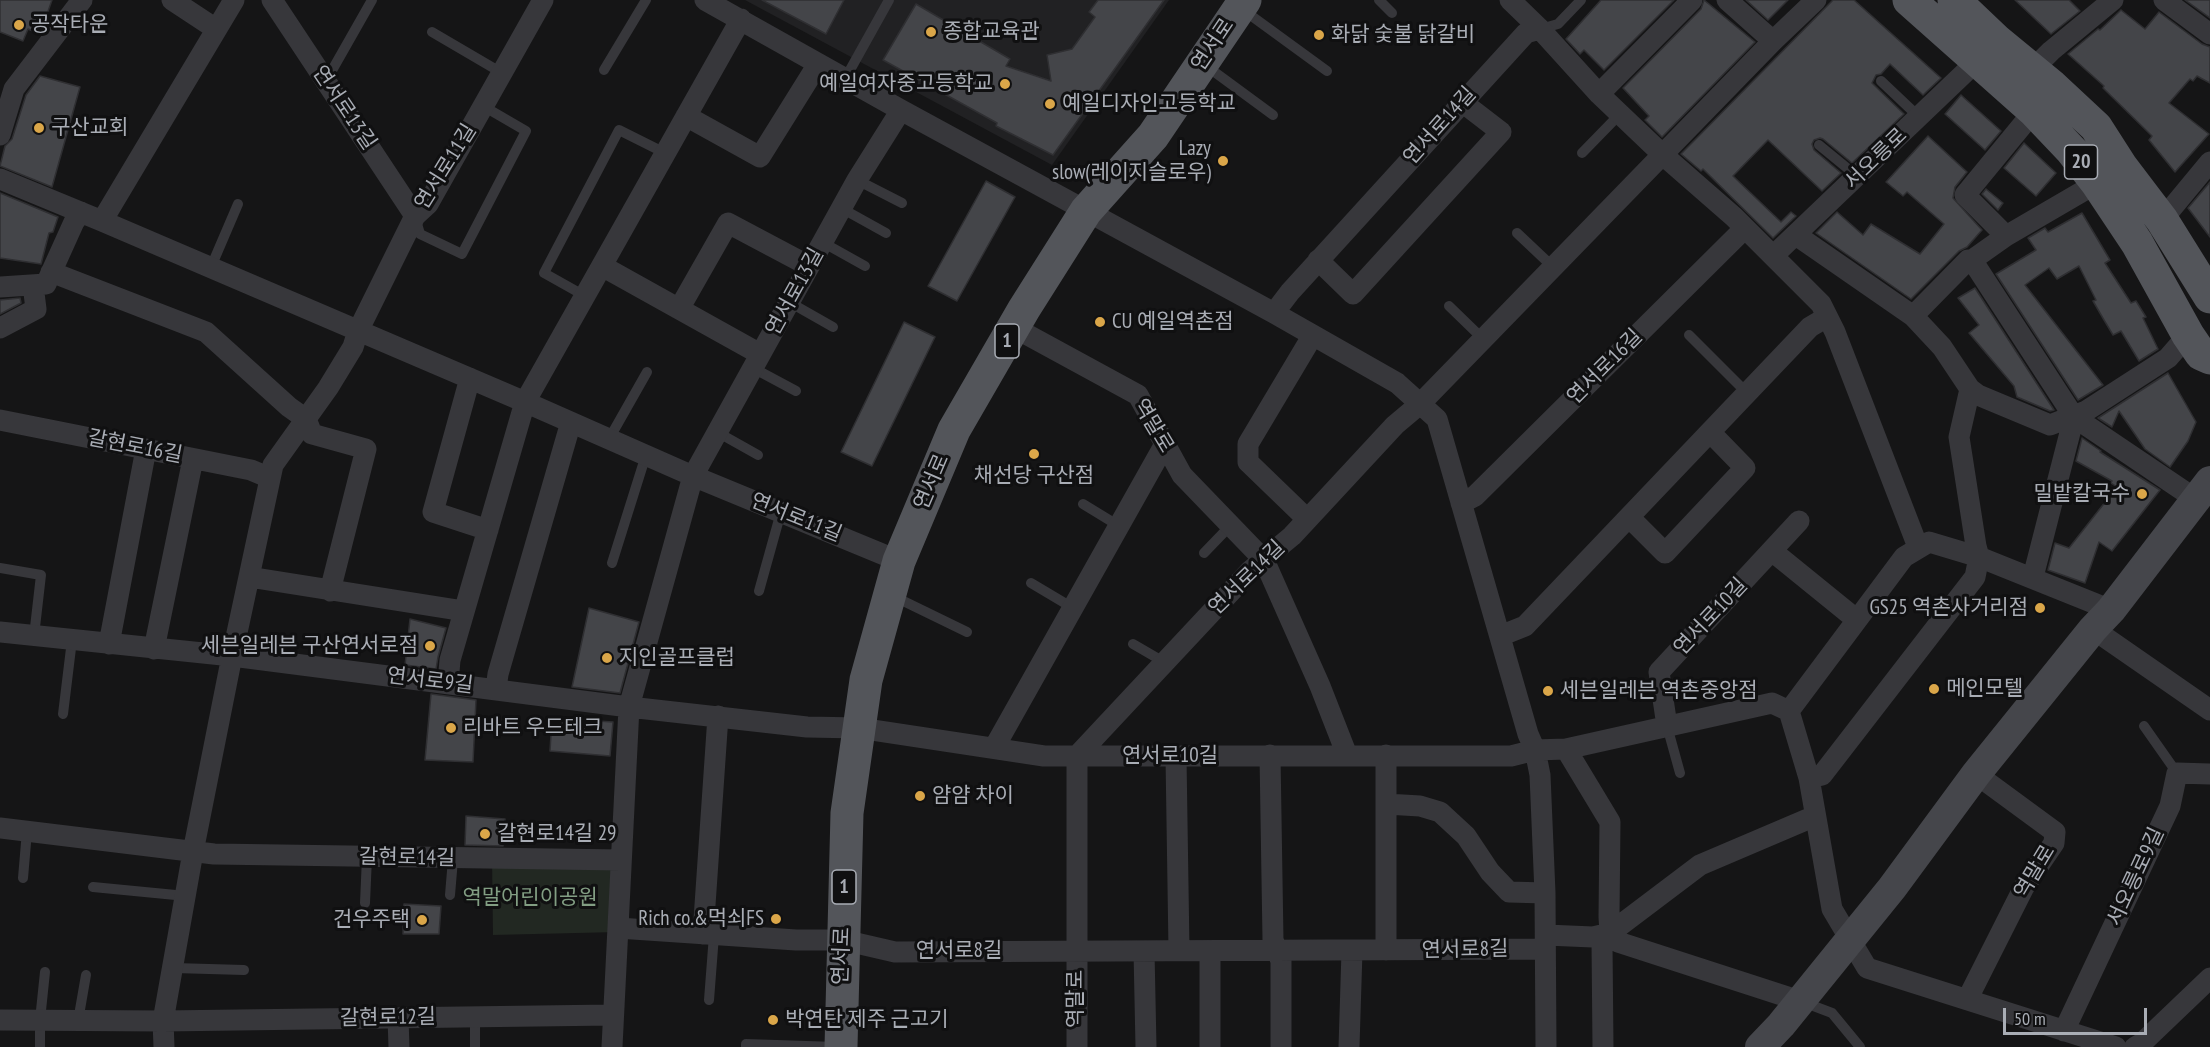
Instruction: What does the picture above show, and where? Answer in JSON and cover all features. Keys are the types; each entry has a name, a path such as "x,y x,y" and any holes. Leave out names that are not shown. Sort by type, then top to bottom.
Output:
{"main road":[{"name":"20","path":"1909,0 2034,111 2072,151 2097,183 2137,243 2199,346"},
{"name":"20","path":"1954,0 1996,40 2096,127 2121,166 2162,220 2210,297"},
{"name":"연서로","path":"841,1047 847,813 866,680 899,561 954,430 1024,309 1086,211 1153,136 1242,4"}],"street":[{"path":"0,135 14,89 82,0"},
{"path":"172,0 216,29"},
{"path":"102,221 234,0"},
{"name":"연서로13길","path":"272,0 415,216"},
{"path":"483,106 543,0"},
{"path":"705,0 845,80 1313,335 1397,384 1437,419 1528,734 1535,750 1540,775 1545,893 1546,1047"},
{"path":"1510,0 1540,29 1599,94 1663,156 1745,228 1821,304 1918,547"},
{"path":"1599,94 1692,0"},
{"path":"1728,0 1773,41"},
{"path":"1420,404 1773,41 1816,0"},
{"path":"2032,70 2112,0"},
{"path":"2164,0 2210,34"},
{"path":"448,683 450,660 525,402 741,19"},
{"name":"연서로14길","path":"1274,313 1290,291 1526,33 1540,29"},
{"name":"서오릉로","path":"1773,256 1977,61"},
{"path":"686,116 760,157 818,64"},
{"path":"1318,260 1353,294 1501,132 1462,102"},
{"name":"연서로11길","path":"249,577 273,465 353,347 358,331 415,216 428,204 483,106"},
{"name":"연서로13길","path":"693,476 841,208 901,110"},
{"path":"2006,236 1965,195 2034,111"},
{"path":"2162,220 2210,162"},
{"name":"연서로11길","path":"0,179 211,267 693,476 899,561"},
{"path":"1913,316 1962,262 2097,183"},
{"path":"0,287 46,284 74,222 81,212"},
{"path":"679,309 728,223 809,266"},
{"name":"연서로16길","path":"1461,503 1475,496 1745,228"},
{"path":"1796,235 1913,316 1942,347 1970,389 1977,395 2050,425 2086,411 2168,358 2199,346"},
{"path":"1760,1047 1892,888 1976,774 2203,491 2074,417 1962,262"},
{"path":"602,266 679,309 757,361"},
{"path":"51,272 206,332 289,407 306,419 312,435 366,449 330,591"},
{"path":"0,328 36,309 33,285"},
{"path":"1500,636 1525,626 1810,327 1827,317"},
{"name":"역말로","path":"1015,328 1138,395 1182,475 1264,560"},
{"path":"1307,519 1248,462 1248,444 1313,335"},
{"path":"470,378 433,512 488,530"},
{"path":"1809,778 1822,775 1975,576 1979,557 1959,436 1970,389"},
{"name":"연서로14길","path":"1077,756 1251,570 1292,536 1395,425 1420,404"},
{"path":"2033,577 2074,417"},
{"name":"갈현로16길","path":"0,420 251,470 270,478"},
{"path":"496,689 498,675 571,422"},
{"path":"1629,517 1665,553 1745,468 1710,432"},
{"path":"994,748 1165,444"},
{"path":"109,644 146,449"},
{"path":"154,649 193,459"},
{"path":"612,1047 629,707 693,476"},
{"name":"연서로10길","path":"1667,726 1659,672 1799,521"},
{"path":"2116,1047 1867,968 1832,909 1809,778 1790,711 1904,557 1929,542 2033,577 2102,619 2210,710"},
{"path":"1772,551 1857,620"},
{"path":"1264,560 1320,686 1347,755"},
{"path":"164,1047 163,1021 193,852 249,577 464,611"},
{"name":"연서로9길","path":"0,632 232,656 629,707 807,726 859,728"},
{"name":"연서로10길","path":"859,728 1044,756 1511,756 1535,750 1566,749 1772,703 1790,711"},
{"path":"708,934 718,716"},
{"path":"1566,749 1610,822 1610,933 1618,942 1800,1001"},
{"path":"1270,755 1273,940 1281,961 1281,1047"},
{"path":"1386,755 1386,950"},
{"path":"1076,951 1077,756"},
{"path":"1176,757 1179,950"},
{"path":"2177,773 2210,774"},
{"name":"서오릉로9길","path":"2064,1031 2170,806 2177,773"},
{"name":"역말로","path":"1967,1000 2024,887 2054,843 2055,832 1976,774"},
{"path":"1386,804 1420,806 1440,812 1466,836 1490,872 1509,892 1545,893"},
{"path":"1603,1047 1602,943 1610,933 1700,865 1815,816"},
{"name":"갈현로14길","path":"0,828 193,852 453,859 621,860"},
{"name":"연서로8길","path":"618,928 796,940 843,940 895,951 1352,951 1545,942"},
{"path":"1545,942 1610,933"},
{"name":"역말로","path":"1076,951 1077,1047"},
{"path":"1144,951 1146,1047"},
{"path":"1210,951 1210,1047"},
{"path":"1349,1047 1352,951"},
{"path":"2135,1047 2210,978"},
{"name":"갈현로12길","path":"0,1020 163,1021 612,1015"},
{"path":"398,1018 399,1047"}],"lane":[{"path":"326,81 372,0"},
{"path":"604,70 646,0"},
{"path":"845,80 889,0"},
{"path":"1379,0 1392,13"},
{"path":"1540,29 1558,24 1581,0"},
{"path":"1242,4 1327,71"},
{"path":"432,32 502,73"},
{"path":"1202,63 1273,115"},
{"path":"1881,81 1919,117"},
{"name":"연서로11길","path":"415,216 420,234 462,254 526,131 483,106"},
{"path":"1582,153 1620,114"},
{"path":"585,296 544,273 619,130 665,153"},
{"path":"1819,145 1858,177"},
{"path":"857,180 902,203"},
{"path":"211,267 238,204"},
{"path":"841,208 886,233"},
{"path":"1517,233 1553,267"},
{"path":"822,242 865,266"},
{"path":"789,302 833,327"},
{"path":"1449,306 1483,339"},
{"path":"1689,335 1747,393"},
{"path":"757,361 796,391"},
{"path":"609,439 647,372"},
{"path":"717,432 758,455"},
{"path":"612,563 646,455"},
{"path":"1083,504 1119,526"},
{"path":"759,591 781,512"},
{"path":"1204,553 1230,526"},
{"path":"0,568 41,575 34,636"},
{"path":"1031,583 1072,608"},
{"path":"890,594 967,632"},
{"path":"63,714 72,640"},
{"path":"1133,644 1164,662"},
{"path":"1667,726 1680,773"},
{"path":"2144,726 2177,773"},
{"path":"23,878 27,831"},
{"path":"365,903 367,857"},
{"path":"450,895 453,859"},
{"path":"93,886 186,896"},
{"path":"708,934 709,1000"},
{"path":"174,968 244,970"},
{"path":"40,1047 45,972"},
{"path":"78,1021 86,975"},
{"path":"1800,1001 1832,1013 1860,1047"},
{"path":"475,1017 475,1047"},
{"path":"746,1047 746,1044 841,1047"}],"shaded area":[{"name":"예일여자중고등학교","path":"745,0 1169,0 1052,165"}],"green space":[{"name":"역말어린이공원","path":"492,859 621,864 618,932 493,935"}],"building":[{"name":"공작타운","path":"0,0 52,0 45,20 40,18 35,32 28,29 23,41 0,32"},
{"path":"762,0 844,0 826,34"},
{"path":"1098,0 1164,0 1053,155 996,126 997,123 883,60 916,4 1010,59 1006,66 1051,81 1047,55 1072,49 1095,17 1089,12"},
{"path":"1601,0 1674,0 1604,70 1584,50 1580,54 1566,39"},
{"path":"1704,0 1755,42 1662,137 1645,120 1649,116 1623,88 1701,9"},
{"path":"1746,0 1788,0 1768,20"},
{"path":"1833,0 1854,0 1941,78 1923,95 1890,64 1881,74 1876,75 1872,83 1904,114 1852,163 1823,139 1814,140 1812,144 1814,150 1841,173 1822,191 1768,140 1733,176 1781,222 1791,212 1796,216 1773,238 1703,169 1701,171 1681,154"},
{"path":"2015,0 2069,0 2080,11 2051,34"},
{"path":"2185,0 2210,0 2210,18"},
{"path":"2121,10 2145,29 2159,12 2202,44 2210,47 2210,83 2197,76 2193,81 2190,79 2169,103 2209,134 2175,172 2149,140 2152,136 2103,88 2104,86 2068,54 2098,29 2100,30"},
{"name":"구산교회","path":"40,76 80,87 52,187 0,166 5,146 12,139 26,95"},
{"path":"1961,95 2001,131 1985,150 1945,114"},
{"path":"1928,136 1967,172 1955,187 1953,198 1982,230 1911,299 1816,233 1837,212 1863,235 1871,224 1920,254 1944,224 1907,192 1903,196 1886,182"},
{"path":"2024,143 2056,173 2036,196 2004,168"},
{"path":"986,181 1015,197 957,301 928,286"},
{"path":"2210,182 2210,237 2188,208"},
{"path":"1986,189 2003,203 1998,210 1982,194"},
{"path":"0,193 58,217 53,232 49,233 41,264 0,258"},
{"path":"2082,213 2110,260 2105,263 2131,303 2136,301 2146,317 2143,318 2158,349 2139,361 2121,331 2113,335 2093,301 2096,300 2079,266 2057,279 2049,268 2025,285 2103,385 2078,400 1996,274 2036,250 2028,238 2045,228 2048,232"},
{"path":"1975,288 2054,410 2050,411 2017,397 2014,386 1969,333 1979,325 1958,298"},
{"path":"20,298 21,303 0,314 0,300"},
{"path":"904,322 935,337 872,466 841,452"},
{"path":"2168,373 2196,422 2188,441 2170,467 2145,449 2119,411 2112,427 2098,418"},
{"path":"2082,438 2160,490 2112,551 2099,542 2085,583 2048,570 2055,543 2069,548 2117,487 2111,483 2112,481 2076,461"},
{"name":"지인골프클럽","path":"589,608 639,622 620,693 572,687"},
{"name":"세븐일레븐 구산연서로점","path":"410,619 446,628 436,669 405,665"},
{"name":"리바트 우드테크","path":"431,694 476,700 473,762 425,760"},
{"path":"552,718 613,722 610,756 550,751"},
{"name":"갈현로14길 29","path":"466,816 505,819 503,846 465,845"},
{"name":"건우주택","path":"404,904 441,906 439,934 403,934"}],"place":[{"name":"공작타운","path":"19,25"},
{"name":"종합교육관","path":"931,32"},
{"name":"화닭 숯불 닭갈비","path":"1319,35"},
{"name":"예일여자중고등학교","path":"1005,84"},
{"name":"예일디자인고등학교","path":"1050,104"},
{"name":"구산교회","path":"39,128"},
{"name":"Lazy slow(레이지슬로우)","path":"1223,161"},
{"name":"CU 예일역촌점","path":"1100,322"},
{"name":"채선당 구산점","path":"1034,454"},
{"name":"밀밭칼국수","path":"2142,494"},
{"name":"GS25 역촌사거리점","path":"2040,608"},
{"name":"세븐일레븐 구산연서로점","path":"430,646"},
{"name":"지인골프클럽","path":"607,658"},
{"name":"메인모텔","path":"1934,689"},
{"name":"세븐일레븐 역촌중앙점","path":"1548,691"},
{"name":"리바트 우드테크","path":"451,728"},
{"name":"얌얌 차이","path":"920,796"},
{"name":"갈현로14길 29","path":"485,834"},
{"name":"Rich co.&먹쇠FS","path":"776,919"},
{"name":"건우주택","path":"422,920"},
{"name":"박연탄 제주 근고기","path":"773,1020"}]}
